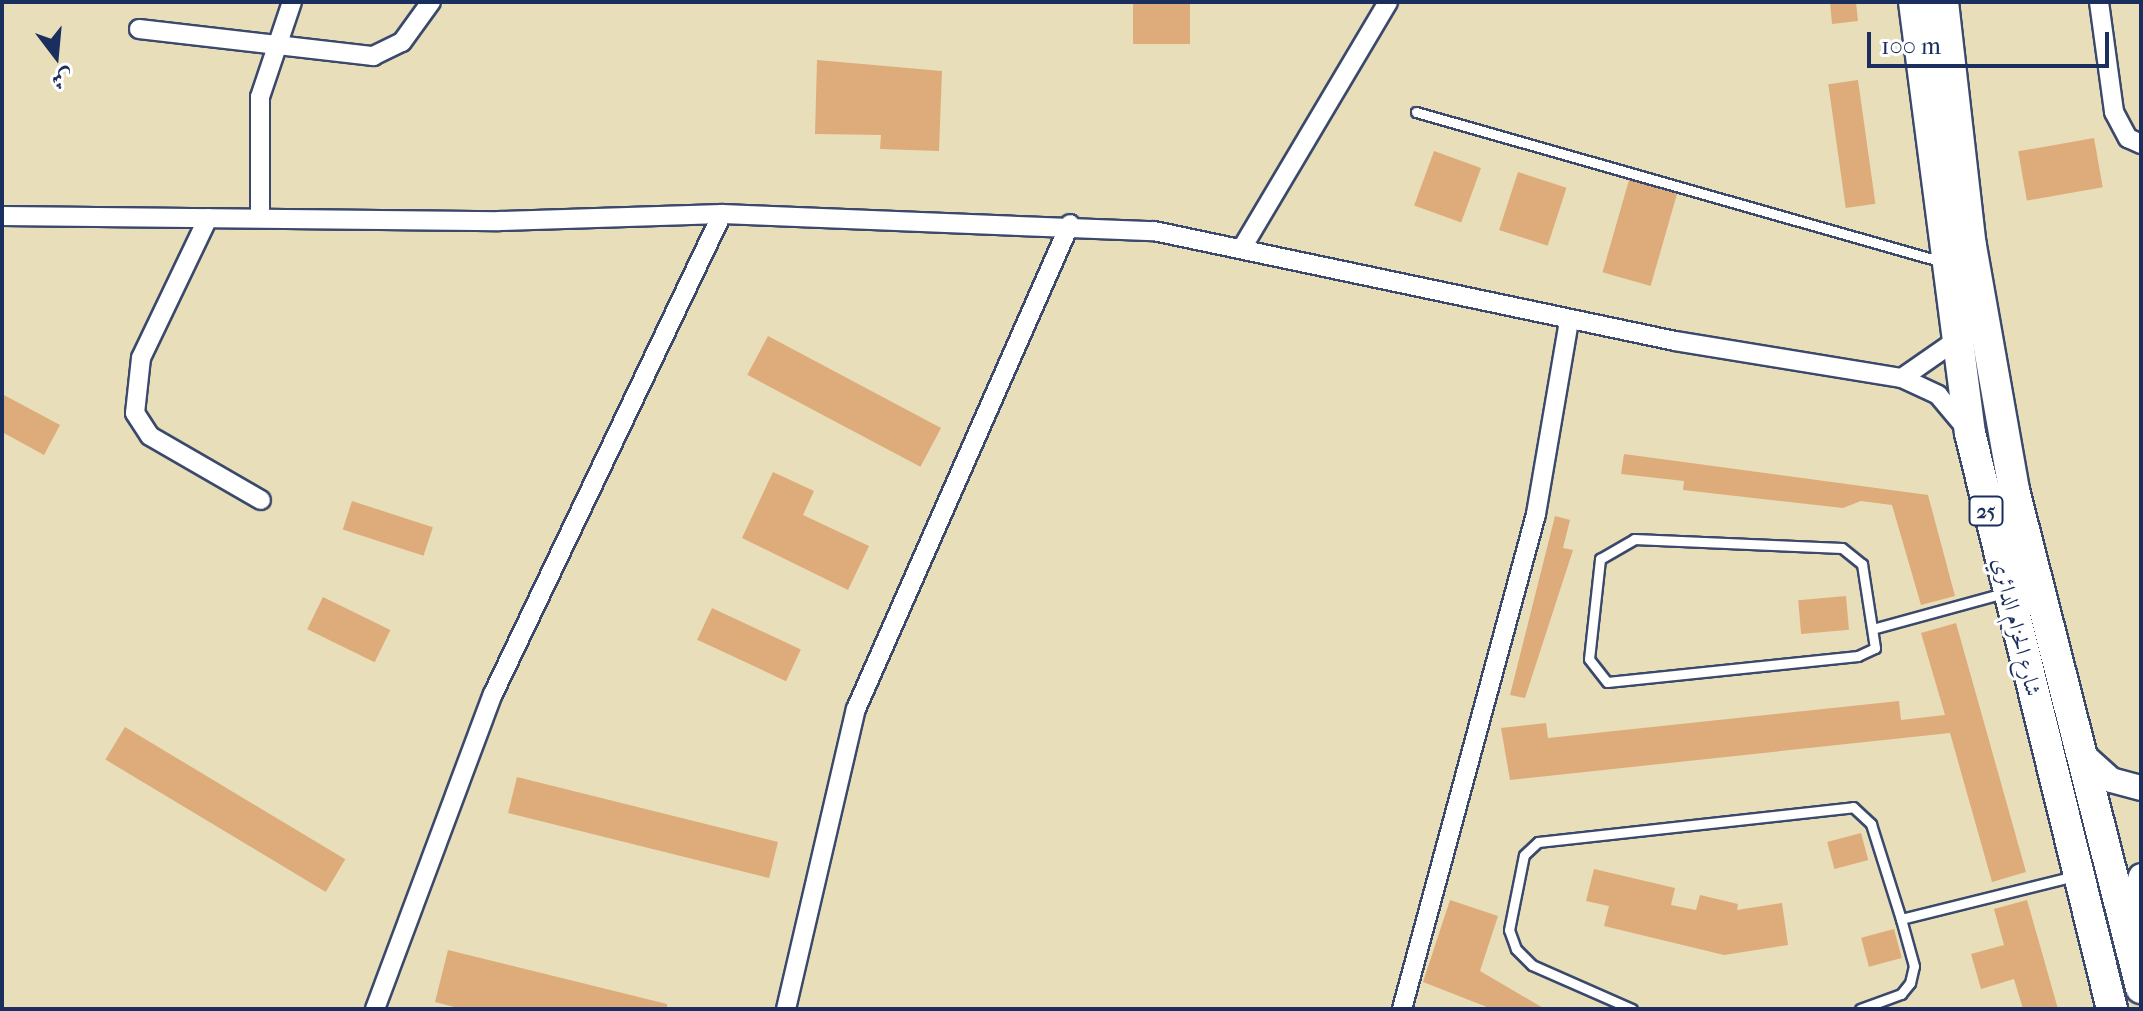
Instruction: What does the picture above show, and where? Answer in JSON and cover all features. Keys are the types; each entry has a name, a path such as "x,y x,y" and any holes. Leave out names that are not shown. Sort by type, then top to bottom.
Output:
{"main road":[{"name":"شارع الحزام الدائري","path":"1914,2 1943,262 1970,433 2112,1009"},
{"name":"شارع الحزام الدائري","path":"1943,2 1986,342 2014,490 2141,988"}],"street":[{"path":"260,218 257,122 292,2"},
{"path":"139,29 373,56 402,42 431,2"},
{"path":"1242,248 1388,2"},
{"path":"2099,2 2114,112 2128,138 2141,144"},
{"path":"375,1009 493,694 722,214"},
{"path":"2,216 260,218 722,214 1070,224 1242,248 1569,320 1902,378 1938,395 1970,433"},
{"path":"208,218 141,358 135,413 159,442 261,500"},
{"path":"786,1009 856,709 1070,224"},
{"path":"1402,1009 1536,514 1569,320"},
{"path":"1902,378 1955,341"},
{"path":"2081,753 2111,780 2141,788"},
{"path":"2125,929 2141,876"}],"lane":[{"path":"1416,112 1943,262"},
{"path":"1634,539 1842,548 1862,564 1876,628 1875,648 1858,656 1607,682 1589,659 1600,559 1634,539"},
{"path":"1876,628 2007,592"},
{"path":"1632,1009 1532,965 1516,949 1509,930 1524,855 1538,842 1853,807 1871,824 1914,966 1910,983 1901,994 1860,1009"},
{"path":"1901,919 2078,876"}],"building":[{"path":"1133,2 1190,2 1190,44 1133,44"},
{"path":"1830,2 1856,2 1858,21 1832,24"},
{"path":"817,60 942,71 939,151 880,149 881,135 815,134"},
{"path":"1858,80 1875,204 1846,208 1828,84"},
{"path":"2094,138 2103,187 2027,201 2018,151"},
{"path":"1434,151 1481,168 1461,223 1414,206"},
{"path":"1518,172 1567,188 1548,246 1499,230"},
{"path":"1629,180 1677,194 1651,286 1603,272"},
{"path":"768,336 941,428 920,467 747,375"},
{"path":"2,394 60,425 44,455 2,432"},
{"path":"1624,454 1928,495 1955,596 1921,605 1892,505 1861,501 1843,508 1683,490 1684,481 1621,474"},
{"path":"773,472 814,491 803,515 869,546 848,590 742,538"},
{"path":"352,501 433,527 424,556 343,530"},
{"path":"1555,516 1570,520 1563,548 1573,550 1525,698 1510,695"},
{"path":"1846,596 1849,630 1801,634 1798,600"},
{"path":"323,597 390,630 375,662 307,629"},
{"path":"712,608 801,649 786,681 697,640"},
{"path":"1956,623 2026,872 1992,882 1950,733 1510,780 1501,728 1546,723 1548,738 1899,701 1901,720 1945,715 1921,633"},
{"path":"125,727 345,859 326,892 105,760"},
{"path":"517,777 778,842 769,878 508,813"},
{"path":"1861,833 1868,860 1834,869 1827,842"},
{"path":"1594,869 1675,888 1671,905 1696,910 1700,895 1738,904 1737,910 1782,903 1788,945 1724,955 1604,926 1609,906 1586,901"},
{"path":"1450,900 1498,916 1480,971 1545,1009 1492,1009 1423,982"},
{"path":"2027,900 2058,1009 2023,1009 2014,979 1981,989 1971,954 2004,945 1994,909"},
{"path":"1894,929 1902,958 1869,967 1861,938"},
{"path":"448,950 667,1004 667,1009 462,1009 435,1002"}]}
